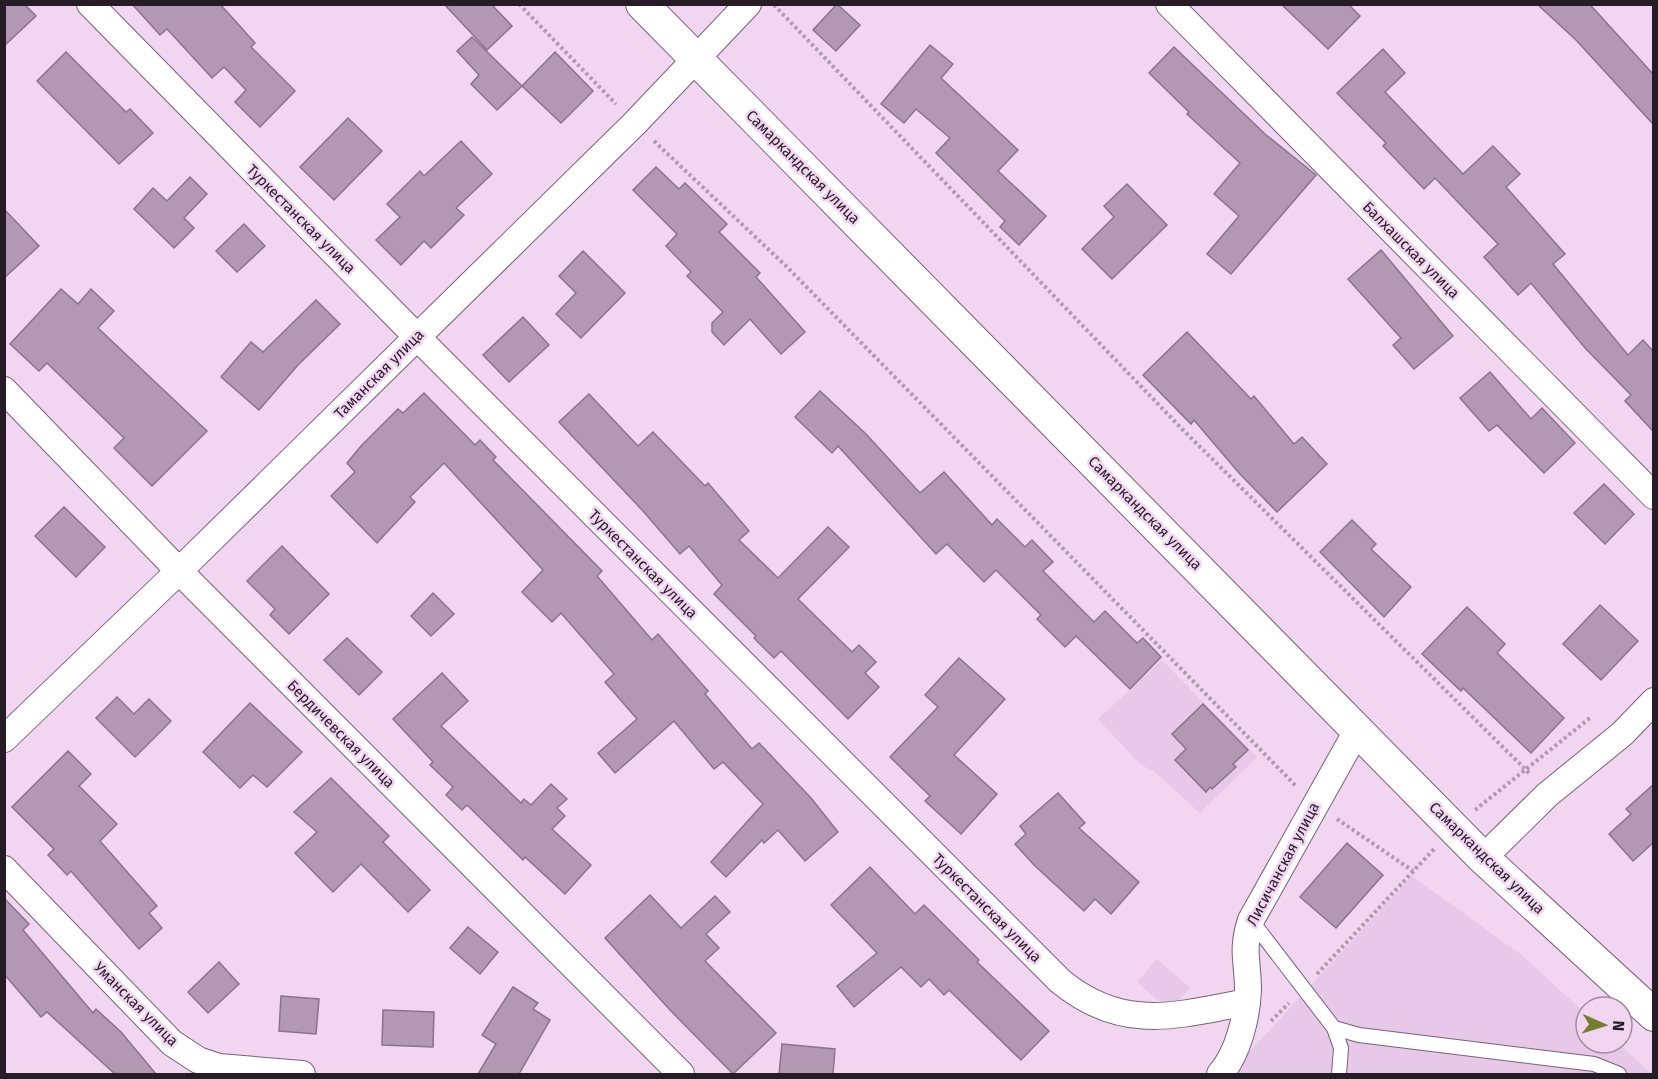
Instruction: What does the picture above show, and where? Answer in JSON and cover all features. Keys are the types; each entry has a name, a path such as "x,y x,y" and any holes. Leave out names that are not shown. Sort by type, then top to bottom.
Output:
{"street":[{"name":"Туркестанская улица","path":"90,4 417,337 1018,939 1077,995 1113,1012 1150,1017 1174,1017 1247,1002"},
{"name":"Самаркандская улица","path":"642,4 1483,858 1653,1015"},
{"name":"Таманская улица","path":"4,739 179,572 635,123 748,4"},
{"name":"Балхашская улица","path":"1169,4 1653,496"},
{"name":"Бердичевская улица","path":"4,390 179,572 681,1074"},
{"path":"1483,858 1547,795 1622,734 1653,701"},
{"name":"Лисичанская улица","path":"1220,1074 1234,1053 1247,1002 1244,951 1251,920 1358,729"},
{"name":"Уманская улица","path":"4,869 172,1043 198,1060 219,1066 302,1074"}],"lane":[{"path":"1251,920 1334,1028 1341,1048 1339,1074"},
{"path":"1334,1028 1359,1035 1594,1064 1618,1074"}],"path":[{"path":"519,4 635,123 785,265 1315,804 1413,871"},
{"path":"774,4 1183,430 1525,769 1547,795"},
{"path":"1264,1029 1454,828 1590,718"}],"shaded area":[{"path":"1162,660 1257,757 1200,813 1156,773 1140,764 1098,719"},
{"path":"1412,876 1523,956 1574,1003 1574,1055 1631,1055 1652,1074 1229,1074"},
{"path":"1157,959 1190,988 1170,1011 1137,982"}],"building":[{"path":"4,4 24,4 36,16 4,46"},
{"path":"132,4 220,4 255,43 251,47 295,91 260,127 235,102 246,90 224,67 212,78 167,29 160,35"},
{"path":"444,4 491,4 512,26 487,50"},
{"path":"837,4 860,25 836,51 813,30"},
{"path":"1281,4 1348,4 1360,16 1328,49"},
{"path":"1537,4 1589,4 1594,9 1653,74 1653,124 1576,40"},
{"path":"472,37 522,86 497,110 471,84 479,75 457,51"},
{"path":"930,45 953,64 941,78 1018,150 998,171 1046,216 1019,245 1000,227 1005,221 936,153 950,138 916,109 904,123 881,104"},
{"path":"1174,47 1265,134 1316,175 1231,274 1207,254 1239,216 1214,194 1240,163 1187,114 1189,112 1149,73"},
{"path":"1383,49 1405,73 1385,92 1463,174 1493,146 1520,174 1506,187 1565,254 1553,264 1628,355 1643,340 1653,351 1653,431 1625,401 1631,395 1586,349 1531,283 1518,295 1484,257 1498,244 1435,178 1424,189 1383,146 1386,143 1337,93"},
{"path":"66,52 126,112 130,109 153,133 119,164 37,81"},
{"path":"555,52 593,91 561,123 522,86"},
{"path":"348,118 382,151 334,200 300,167"},
{"path":"461,141 492,174 456,208 464,215 431,248 424,241 401,265 376,240 400,217 387,204 420,171 424,176"},
{"path":"656,167 679,189 685,183 727,224 719,232 760,273 756,277 805,332 781,354 750,319 724,345 712,332 712,323 723,312 687,276 691,272 666,246 677,234 633,190"},
{"path":"190,177 207,194 184,218 194,228 174,248 134,209 153,188 167,201"},
{"path":"1127,184 1167,225 1112,279 1082,249 1114,217 1104,206"},
{"path":"4,209 39,246 4,278"},
{"path":"244,224 265,246 237,272 216,251"},
{"path":"1381,250 1453,336 1414,369 1393,345 1401,338 1348,279"},
{"path":"583,251 625,293 581,338 556,314 576,293 559,276"},
{"path":"61,289 78,304 91,289 114,311 98,328 207,431 152,486 114,448 124,438 47,363 39,371 10,344"},
{"path":"316,300 340,324 298,365 259,410 221,377 251,342 263,352"},
{"path":"523,317 549,345 509,382 483,355"},
{"path":"1187,332 1251,399 1254,396 1294,444 1302,437 1327,464 1277,512 1239,473 1194,420 1191,424 1143,375"},
{"path":"1490,372 1531,419 1542,408 1575,443 1544,473 1497,425 1489,431 1460,398"},
{"path":"820,391 866,434 920,493 944,472 992,525 997,519 1025,547 1032,540 1053,562 1043,571 1094,622 1105,611 1137,643 1143,638 1161,657 1130,689 1076,636 1065,647 1037,619 1041,615 996,570 984,582 947,544 936,554 838,446 832,453 795,417"},
{"path":"424,393 475,445 480,440 496,457 493,460 602,571 597,576 652,640 658,634 708,691 705,694 752,749 759,743 811,798 838,832 805,861 778,830 764,843 762,840 726,877 711,862 763,804 723,762 714,769 674,721 615,773 598,753 637,719 605,682 614,674 561,613 552,622 522,592 543,570 444,463 410,497 415,502 377,543 331,496 355,472 347,463 361,446 398,409 403,413"},
{"path":"589,394 638,446 653,432 705,486 708,483 749,531 739,540 778,578 828,527 849,547 798,599 852,652 859,645 876,662 865,673 879,687 848,719 781,651 774,658 754,638 756,636 714,594 722,585 689,546 680,554 559,422"},
{"path":"1604,484 1634,514 1605,544 1574,513"},
{"path":"64,507 105,547 76,577 35,536"},
{"path":"1352,520 1376,544 1371,549 1411,587 1384,617 1320,552"},
{"path":"282,546 329,594 289,634 270,615 275,609 247,581"},
{"path":"433,593 454,614 431,636 411,616"},
{"path":"1600,605 1638,641 1601,680 1563,644"},
{"path":"1467,607 1505,644 1497,653 1564,718 1531,753 1463,688 1461,691 1422,654"},
{"path":"347,638 382,672 359,695 324,660"},
{"path":"959,658 1005,699 954,755 997,794 961,834 925,801 930,796 890,757 938,707 925,695"},
{"path":"442,673 468,701 441,726 521,803 524,799 531,805 551,784 567,799 557,808 565,816 552,829 591,865 565,894 525,857 523,860 467,805 462,810 446,795 453,787 430,765 433,762 393,719"},
{"path":"117,697 134,714 149,699 171,721 135,757 96,718"},
{"path":"250,703 302,752 267,787 253,775 240,788 203,752"},
{"path":"1203,704 1248,750 1233,764 1236,767 1206,792 1175,760 1186,749 1172,734"},
{"path":"68,751 91,774 79,786 117,824 100,841 157,906 149,913 162,928 139,949 71,871 67,875 48,855 54,849 12,807"},
{"path":"331,778 389,836 383,842 430,890 408,912 361,864 333,892 295,853 317,832 294,812"},
{"path":"1653,785 1653,843 1633,861 1609,834 1631,814 1626,809"},
{"path":"1058,793 1085,823 1079,828 1139,882 1111,914 1095,899 1084,911 1034,865 1015,844 1026,834 1020,826"},
{"path":"1347,843 1383,875 1336,928 1300,897"},
{"path":"870,867 915,914 924,905 979,960 977,962 1049,1031 1021,1060 949,990 944,995 929,979 921,987 901,967 854,1007 837,986 877,953 831,905"},
{"path":"650,895 681,928 715,896 730,912 706,934 719,948 705,961 776,1033 733,1074 670,1010 605,938"},
{"path":"4,898 29,924 23,930 93,1013 96,1009 121,1032 156,1074 115,1074 47,1012 41,1017 4,974"},
{"path":"468,927 498,952 480,974 450,948"},
{"path":"219,962 239,984 208,1013 188,992"},
{"path":"513,987 538,1003 533,1009 550,1020 519,1074 478,1074 496,1044 482,1035"},
{"path":"281,996 319,999 316,1034 279,1031"},
{"path":"383,1010 434,1012 433,1047 382,1045"},
{"path":"782,1044 835,1049 833,1074 779,1074"}]}
